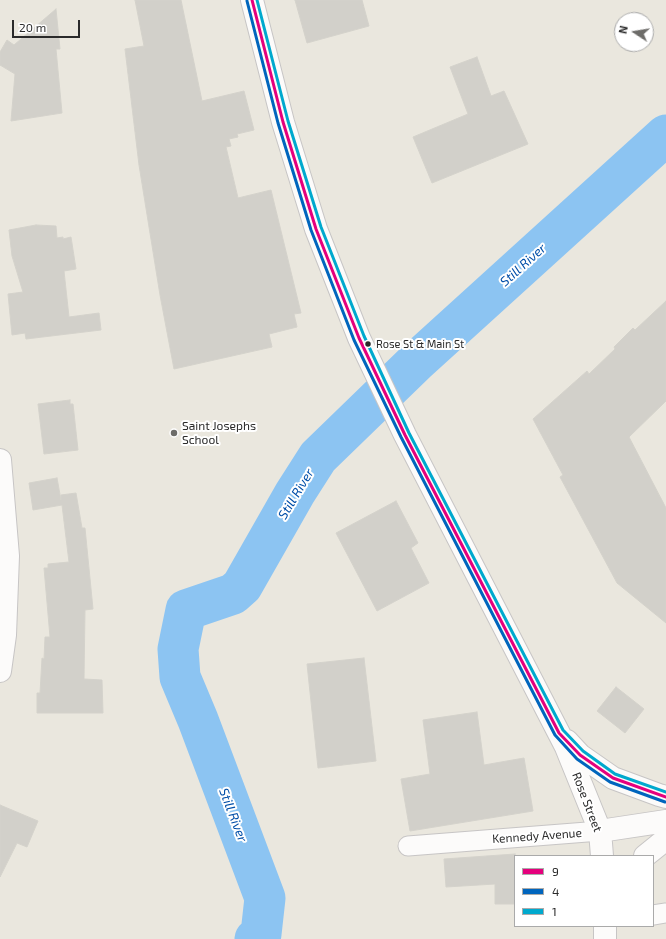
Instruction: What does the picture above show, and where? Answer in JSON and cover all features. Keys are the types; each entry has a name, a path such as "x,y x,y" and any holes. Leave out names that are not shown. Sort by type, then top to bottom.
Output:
{"street":[{"name":"Rose Street","path":"252,0 284,122 316,229 359,338 405,435 559,733 600,831 602,855"},
{"path":"0,460 8,556 5,635 0,671"},
{"path":"559,733 580,755 613,778 659,796 666,796"},
{"name":"Kennedy Avenue","path":"408,846 600,831 666,820"},
{"path":"646,855 666,839"},
{"path":"654,915 666,913"},
{"path":"605,927 605,939"}],"building":[{"path":"135,0 181,0 202,101 244,91 254,130 237,134 238,137 229,139 231,146 226,147 238,198 271,190 301,313 294,314 297,327 269,334 272,347 174,369 160,295 139,165 125,49 144,46"},
{"path":"295,0 362,0 369,26 307,43"},
{"path":"56,9 60,49 56,49 62,113 11,121 15,74 0,65 0,52 7,40 14,45"},
{"path":"477,57 491,96 504,91 528,144 432,183 413,137 468,114 450,67"},
{"path":"36,225 56,226 57,238 63,237 63,239 71,237 76,269 64,271 69,317 99,313 101,330 26,339 25,333 12,335 8,294 23,292 12,256 9,230"},
{"path":"666,301 666,401 629,437 666,508 666,623 617,583 560,477 563,475 533,419 587,371 589,374 615,349 614,347 633,328 635,330"},
{"path":"70,400 70,404 73,404 78,450 44,454 38,404"},
{"path":"57,478 61,500 61,495 76,493 82,528 85,528 93,609 85,610 84,679 102,680 103,713 37,713 37,693 40,693 45,637 50,637 44,568 48,568 48,564 69,562 62,505 33,510 29,483"},
{"path":"396,501 418,543 411,548 429,583 377,611 336,533"},
{"path":"364,658 376,761 318,768 307,664"},
{"path":"616,687 644,709 625,733 597,711"},
{"path":"477,712 484,765 524,758 533,811 410,831 401,779 430,774 423,720"},
{"path":"0,805 38,821 27,847 17,843 0,877"},
{"path":"515,854 514,904 495,904 495,884 446,887 444,859"}],"waterway":[{"name":"Still River","path":"255,939 261,934 265,898 198,720 180,677 178,649 186,610 233,594 242,586 295,493 318,457 417,361 666,135"}],"transit line":[{"name":"9","path":"252,0 283,122 316,229 359,338 405,435 559,733 580,755 613,778 666,797"},
{"name":"1","path":"257,0 288,121 321,227 364,336 409,433 563,730 583,751 615,774 666,792"},
{"name":"4","path":"247,1 278,123 311,230 354,340 401,437 555,735 577,759 610,782 665,802"}],"place":[{"name":"Rose St & Main St","path":"368,344"},
{"name":"Saint Josephs School","path":"174,433"}]}
